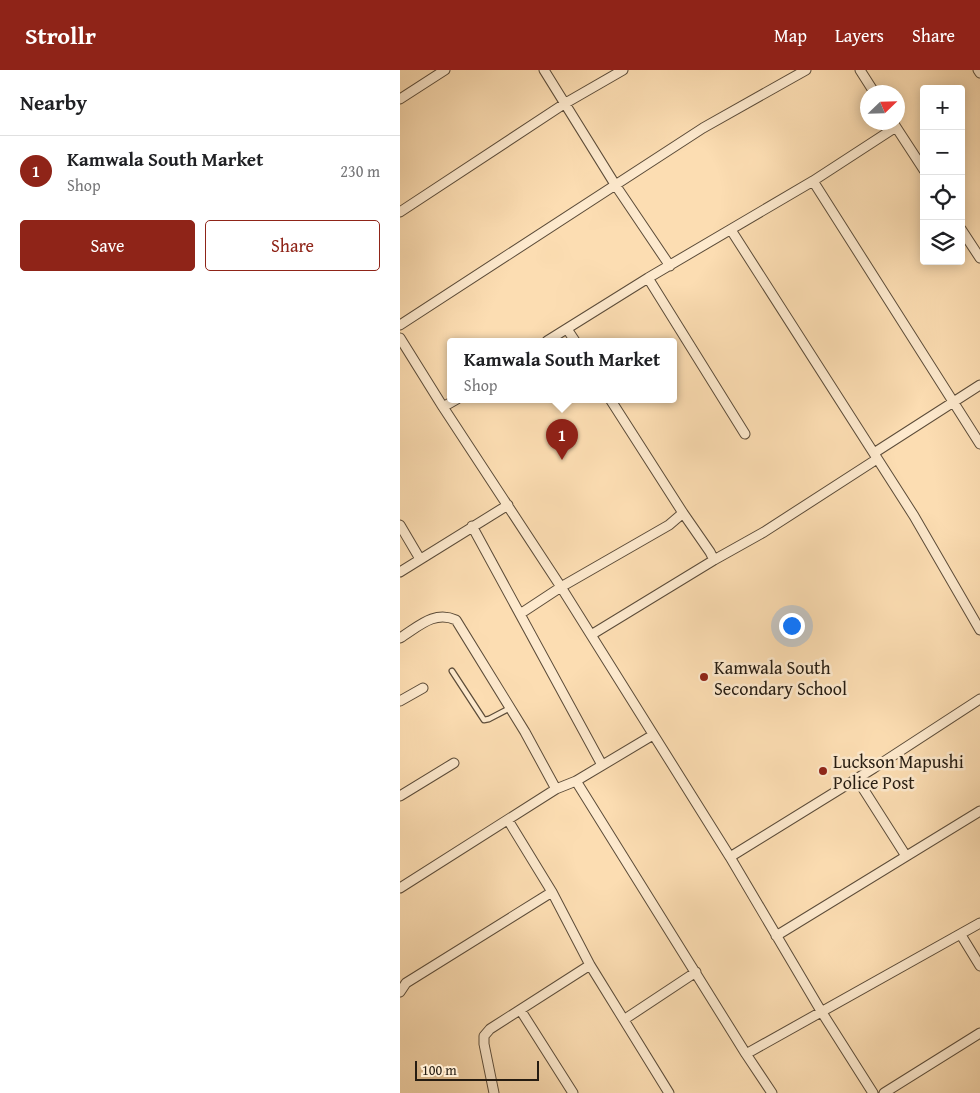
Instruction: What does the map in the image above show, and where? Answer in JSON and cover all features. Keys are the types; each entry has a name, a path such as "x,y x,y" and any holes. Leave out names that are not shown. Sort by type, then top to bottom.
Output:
{"street":[{"path":"400,99 445,70"},
{"path":"544,70 616,186 670,266"},
{"path":"400,212 564,104 623,70"},
{"path":"400,324 703,128 806,70"},
{"path":"860,70 870,85"},
{"path":"552,338 648,278 813,181 888,130"},
{"path":"898,130 920,164"},
{"path":"813,181 980,444"},
{"path":"730,230 914,516 980,630"},
{"path":"965,232 976,243 980,258"},
{"path":"648,278 745,434"},
{"path":"567,329 573,338"},
{"path":"400,338 561,587 730,857 821,1011 873,1093"},
{"path":"591,635 714,560 764,532 953,401 980,385"},
{"path":"443,407 450,403"},
{"path":"613,403 714,560"},
{"path":"400,572 508,505"},
{"path":"520,614 561,587 669,525 684,513"},
{"path":"400,525 420,559"},
{"path":"472,526 602,765"},
{"path":"400,638 426,621 438,616 450,617 456,620 510,708 556,789"},
{"path":"400,701 423,688"},
{"path":"730,857 980,699"},
{"path":"400,888 556,789 576,781 653,735"},
{"path":"400,796 454,763"},
{"path":"857,778 906,856"},
{"path":"576,781 772,1093"},
{"path":"776,936 980,811"},
{"path":"508,820 552,892 590,965 669,1093"},
{"path":"400,992 406,983 552,892"},
{"path":"746,1054 980,923"},
{"path":"961,934 980,966"},
{"path":"494,1093 484,1036 490,1029 590,965"},
{"path":"625,1019 696,972"},
{"path":"520,1011 573,1093"},
{"path":"884,1093 980,1033"}],"lane":[{"path":"452,672 484,720 510,708"}],"place":[{"name":"Kamwala South Market","path":"562,460"},
{"name":"Kamwala South Secondary School","path":"704,677"},
{"name":"Luckson Mapushi Police Post","path":"823,771"}]}
